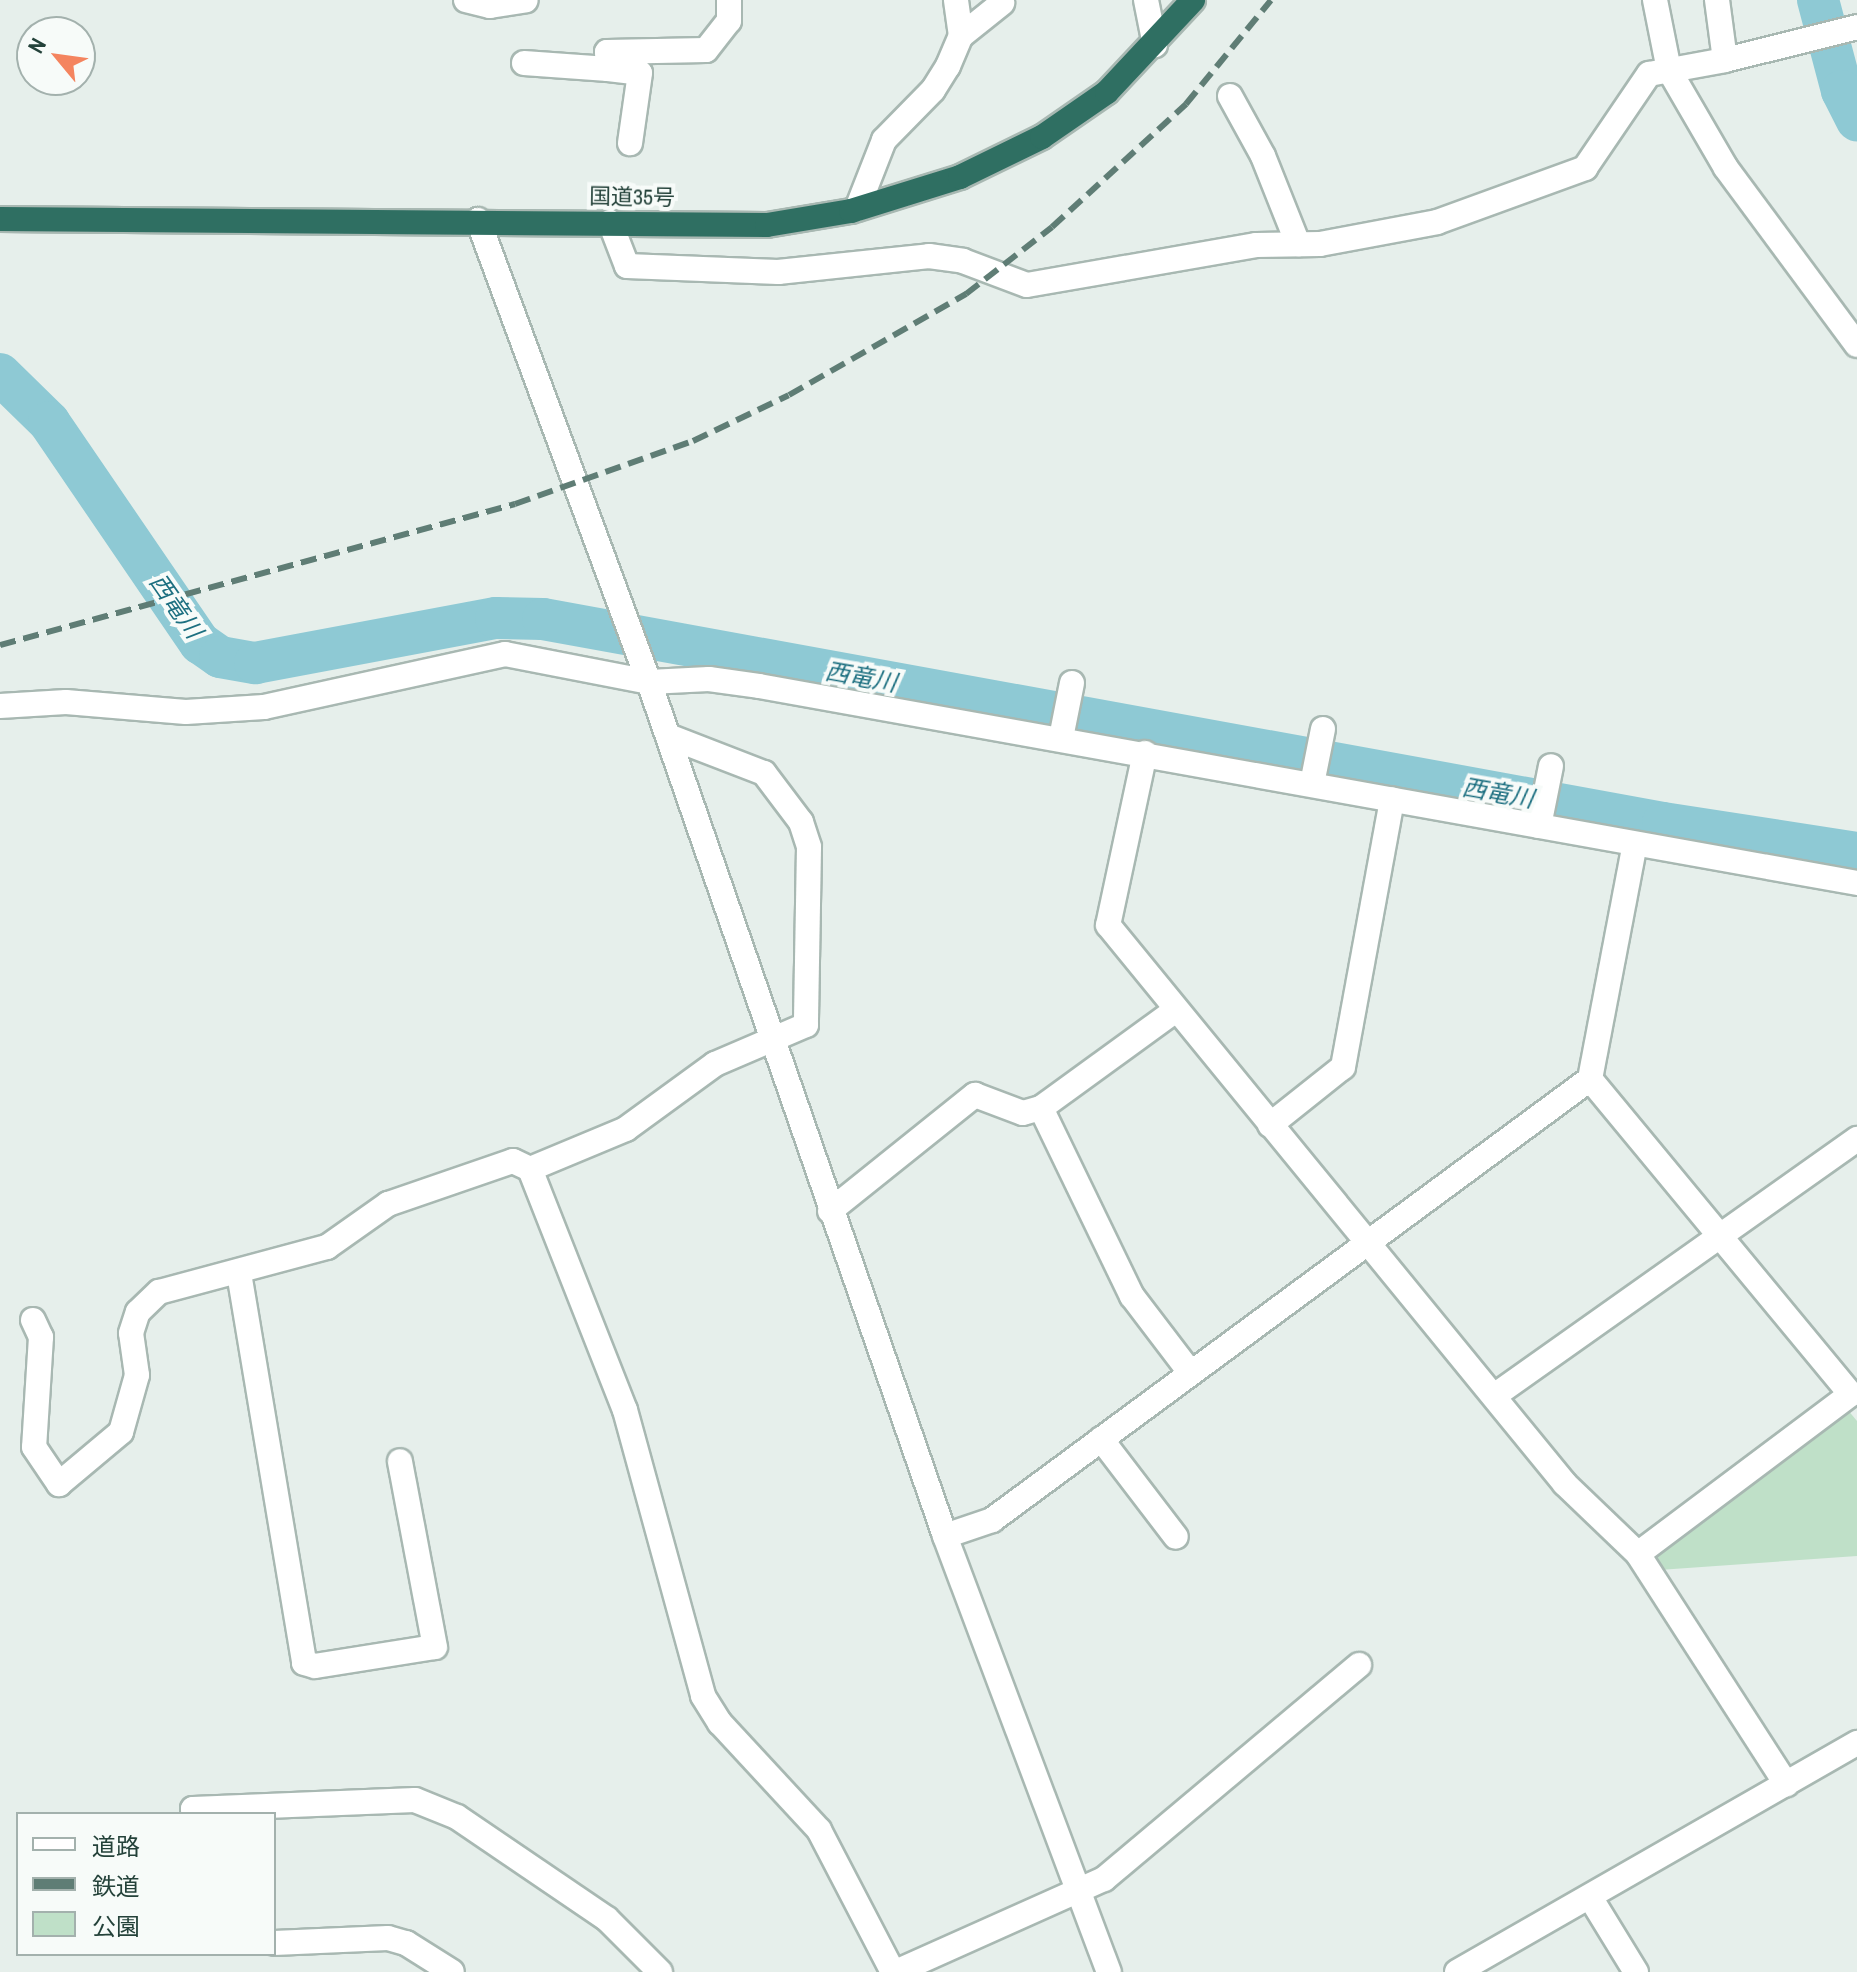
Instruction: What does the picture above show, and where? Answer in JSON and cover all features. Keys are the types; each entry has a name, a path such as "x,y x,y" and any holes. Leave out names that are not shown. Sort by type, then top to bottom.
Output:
{"highway":[{"name":"国道35号","path":"0,219 478,220 767,225 857,209 960,177 1042,137 1107,92 1155,45 1193,0"}],"street":[{"path":"470,1 526,0"},
{"path":"608,69 607,52 706,50 729,21 729,0"},
{"path":"956,0 961,36"},
{"path":"1146,0 1155,45"},
{"path":"1655,0 1669,70 1726,168 1857,345"},
{"path":"1717,0 1725,60"},
{"path":"857,209 884,140 933,90 961,36 1002,3"},
{"path":"610,222 627,266 778,272 929,256 963,261 1027,285 1256,245 1298,244 1437,222 1551,184 1585,168 1649,74 1725,60 1857,27"},
{"path":"524,63 640,73 630,143"},
{"path":"1230,96 1263,156 1298,244"},
{"path":"478,220 649,682 945,1536 1109,1972"},
{"path":"0,706 66,702 186,712 264,707 505,654 649,682 709,679 1062,732 1145,753 1313,777 1392,799 1541,818 1635,844 1857,883"},
{"path":"1062,732 1071,687"},
{"path":"1313,777 1322,731"},
{"path":"530,1169 626,1129 715,1064 806,1025 809,847 801,822 764,773 668,736"},
{"path":"1145,753 1108,925 1565,1484 1638,1554 1786,1784"},
{"path":"1541,818 1550,769"},
{"path":"1270,1125 1343,1067 1392,799"},
{"path":"945,1536 992,1520 1590,1079 1635,844"},
{"path":"830,1211 975,1095 1023,1113 1041,1108 1176,1010"},
{"path":"1590,1079 1855,1395 1638,1554"},
{"path":"1041,1108 1132,1296 1190,1372"},
{"path":"1494,1396 1857,1139"},
{"path":"33,1320 41,1337 34,1447 59,1484 121,1432 134,1398 137,1375 131,1333 138,1312 159,1292 327,1247 388,1204 513,1161 530,1169 625,1410 703,1696 720,1723 819,1830 894,1972 1104,1879 1359,1665"},
{"path":"239,1273 304,1663 315,1666 435,1647 400,1461"},
{"path":"1101,1439 1176,1537"},
{"path":"1457,1972 1857,1743"},
{"path":"194,1812 193,1809 209,1808 415,1800 457,1817 607,1919 660,1972"},
{"path":"1590,1897 1636,1972"},
{"path":"276,1943 388,1938 406,1943 452,1972"}],"green space":[{"path":"1847,1409 1857,1421 1857,1556 1659,1570 1653,1556"}],"waterway":[{"path":"1818,0 1842,91 1857,120"},
{"name":"西竜川","path":"0,374 49,422 200,643 220,657 255,663 496,618 543,619 1663,823 1857,853"}],"railway":[{"path":"0,645 515,504 693,441 789,395 966,294 1052,227 1186,104 1271,0"}]}
